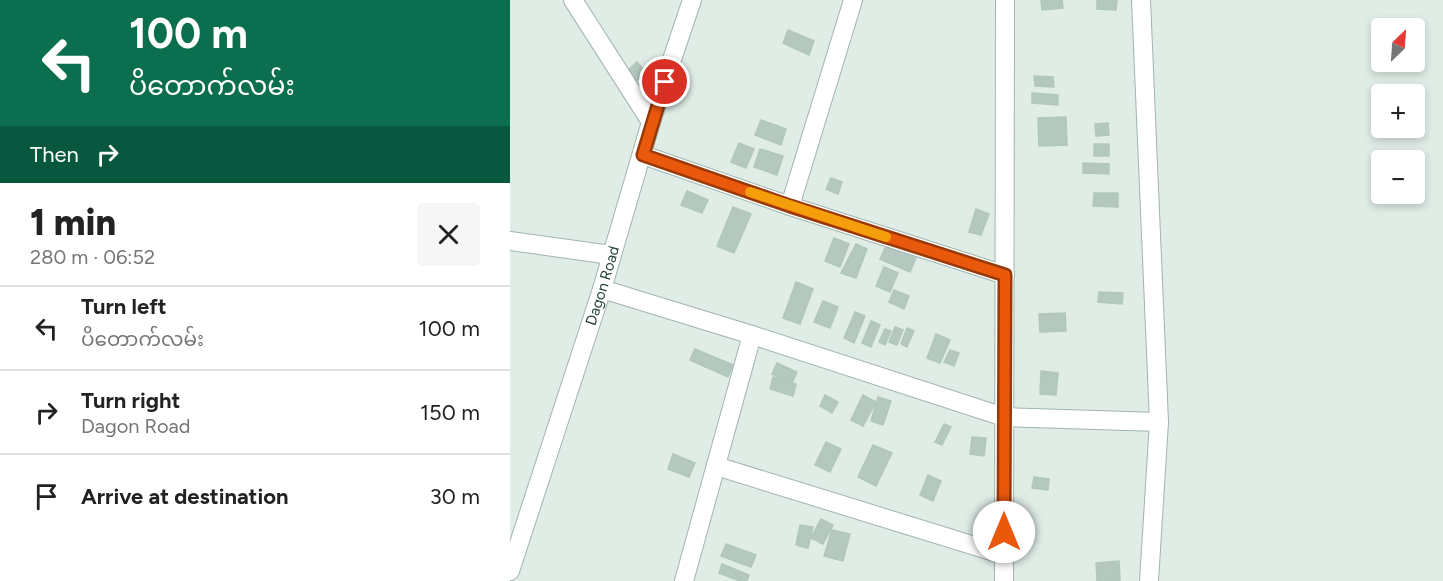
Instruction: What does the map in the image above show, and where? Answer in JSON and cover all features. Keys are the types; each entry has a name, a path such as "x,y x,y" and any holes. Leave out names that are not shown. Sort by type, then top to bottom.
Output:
{"street":[{"path":"573,0 651,122"},
{"name":"Dagon Road","path":"510,571 602,289 651,122 692,0"},
{"path":"790,206 853,0"},
{"path":"1004,581 1005,0"},
{"path":"1142,0 1159,422 1149,581"},
{"path":"643,155 790,206 1005,275"},
{"path":"510,241 611,255"},
{"path":"602,289 1004,417 1159,422"},
{"path":"684,581 752,335"},
{"path":"716,466 1004,555"}],"building":[{"path":"1041,0 1062,0 1063,8 1042,10"},
{"path":"1097,0 1117,0 1116,10 1097,9"},
{"path":"788,30 814,41 809,55 783,43"},
{"path":"637,62 646,72 634,83 625,73"},
{"path":"1034,76 1053,77 1054,87 1035,86"},
{"path":"1032,93 1058,95 1058,105 1032,103"},
{"path":"1066,117 1067,145 1039,146 1038,118"},
{"path":"761,120 786,129 781,145 755,135"},
{"path":"1108,123 1109,135 1096,136 1095,124"},
{"path":"739,143 754,149 746,168 731,162"},
{"path":"1094,144 1109,144 1109,156 1094,156"},
{"path":"760,149 783,156 777,175 754,167"},
{"path":"1083,163 1109,164 1109,174 1083,173"},
{"path":"831,178 842,182 838,194 826,189"},
{"path":"687,191 708,200 702,213 681,205"},
{"path":"1094,193 1118,193 1118,207 1093,206"},
{"path":"733,207 751,214 734,253 717,246"},
{"path":"976,209 989,214 981,235 969,232"},
{"path":"834,238 849,244 840,267 825,261"},
{"path":"856,244 867,249 856,278 841,273"},
{"path":"886,246 916,258 910,272 880,259"},
{"path":"884,267 898,273 890,292 876,286"},
{"path":"796,282 813,289 800,324 783,318"},
{"path":"894,290 909,296 904,309 889,302"},
{"path":"1099,292 1123,293 1122,304 1098,302"},
{"path":"823,301 838,307 830,328 814,322"},
{"path":"855,312 865,316 854,343 844,338"},
{"path":"1065,313 1066,331 1040,332 1039,314"},
{"path":"871,321 880,325 871,347 862,343"},
{"path":"895,327 903,330 897,345 889,342"},
{"path":"907,328 914,331 907,347 901,344"},
{"path":"885,329 891,331 885,345 879,342"},
{"path":"936,334 950,340 940,363 927,358"},
{"path":"695,349 733,365 728,377 690,360"},
{"path":"950,350 959,353 954,366 944,362"},
{"path":"777,363 797,372 792,383 772,374"},
{"path":"1041,371 1058,373 1056,395 1040,394"},
{"path":"773,377 796,384 793,396 770,389"},
{"path":"825,395 838,402 832,413 820,406"},
{"path":"863,395 876,402 863,426 851,420"},
{"path":"878,397 891,401 883,425 871,421"},
{"path":"944,424 951,427 942,445 935,442"},
{"path":"972,437 986,438 984,456 970,454"},
{"path":"826,442 841,449 830,472 815,465"},
{"path":"873,445 892,453 876,486 858,477"},
{"path":"673,454 695,463 689,477 668,469"},
{"path":"928,475 941,481 933,501 920,495"},
{"path":"1034,477 1049,479 1048,490 1032,488"},
{"path":"821,519 833,525 823,544 811,538"},
{"path":"800,525 813,527 808,548 796,545"},
{"path":"832,530 850,534 843,561 824,556"},
{"path":"726,544 756,555 751,567 721,556"},
{"path":"1119,561 1120,581 1097,581 1096,563"},
{"path":"722,564 749,575 747,581 740,581 719,573"}],"slow traffic":[{"path":"750,192 886,237"}],"route":[{"path":"665,82 651,122 643,155 790,206 1005,275 1004,532"}]}
